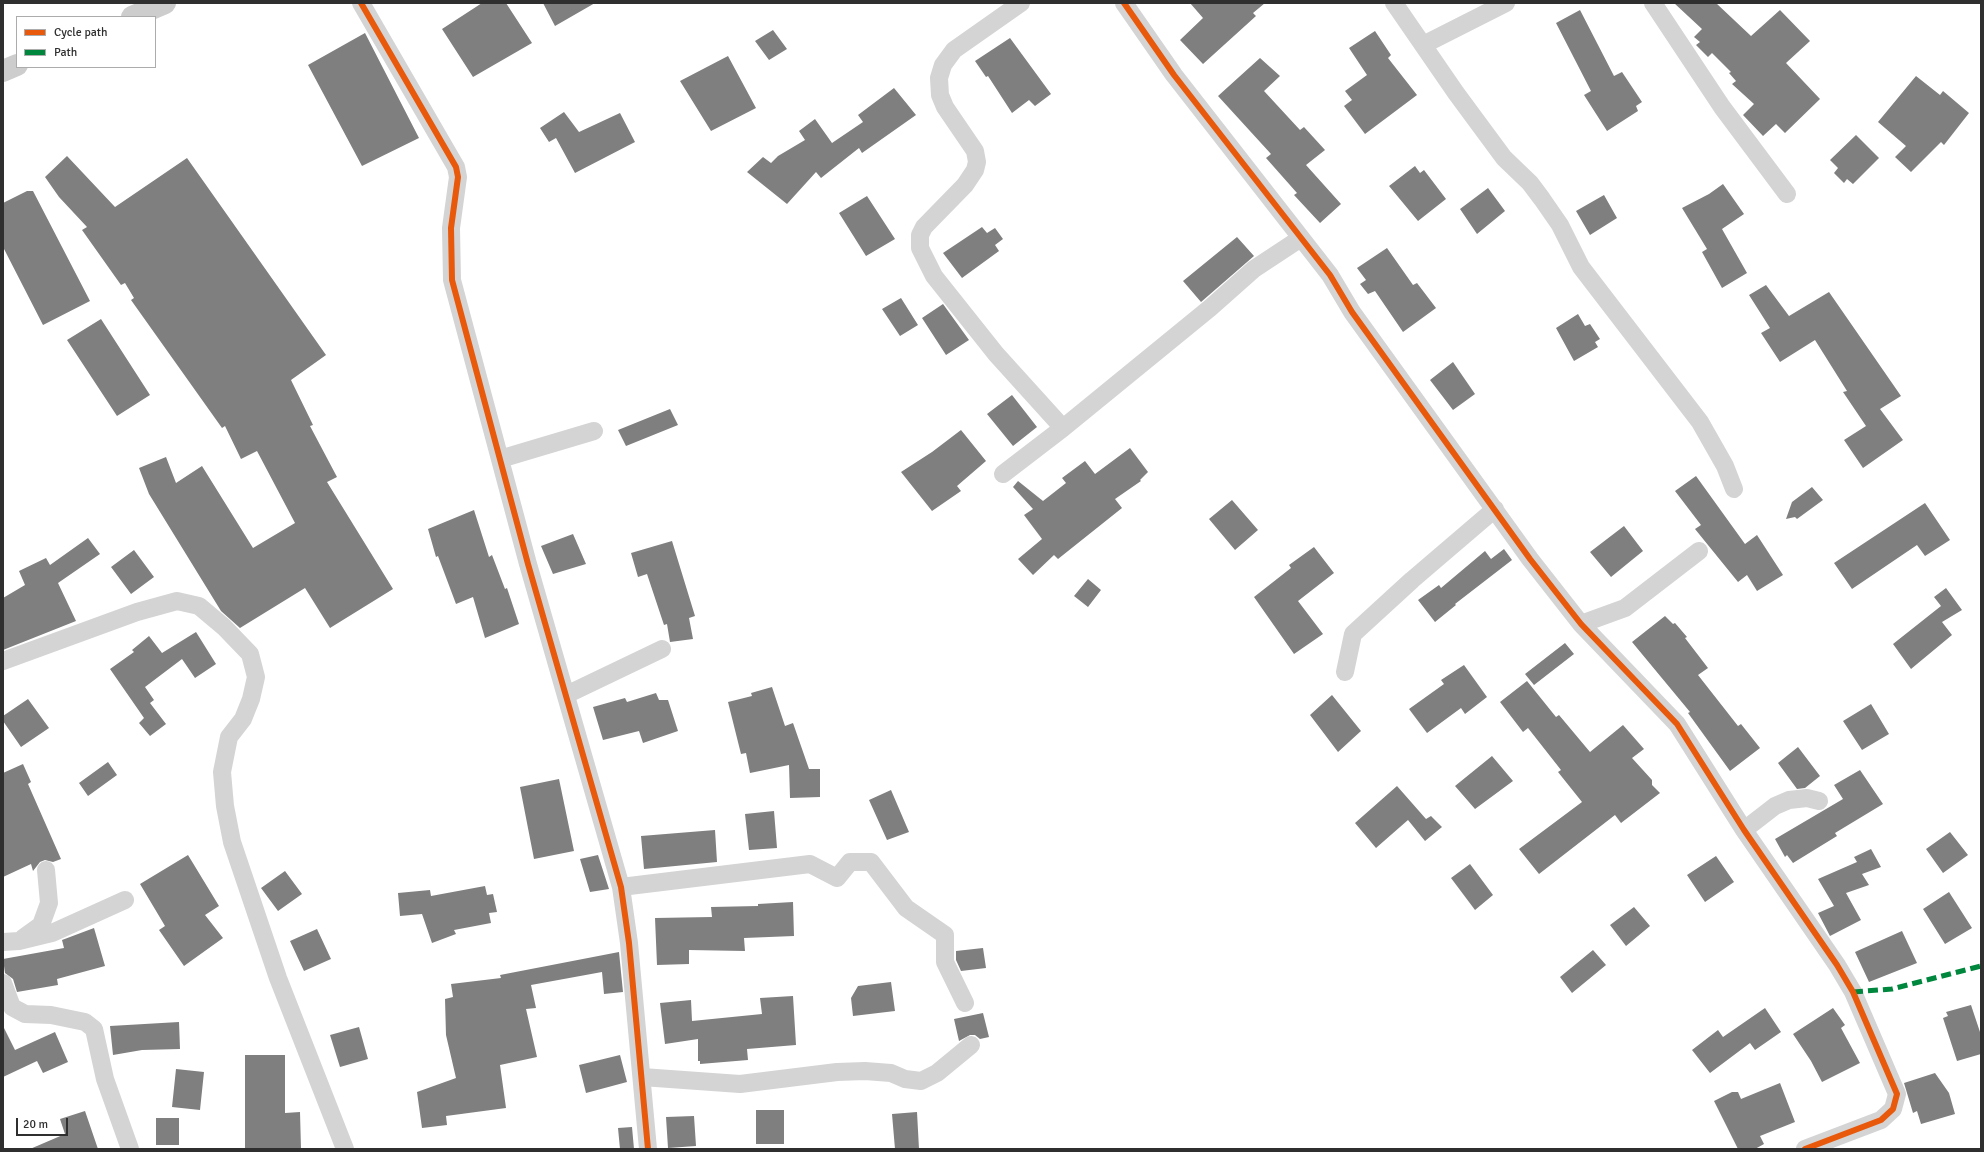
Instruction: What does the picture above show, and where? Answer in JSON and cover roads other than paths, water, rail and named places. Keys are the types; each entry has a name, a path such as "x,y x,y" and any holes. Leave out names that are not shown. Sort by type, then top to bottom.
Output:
{"main road":[{"path":"134,16 165,3"},
{"path":"3,71 16,65"}],"street":[{"path":"361,3 456,167 458,177 451,228 452,280 500,459 621,887 629,943 648,1149"},
{"path":"1021,3 954,50 943,65 939,78 940,95 945,107 975,151 977,162 975,170 965,185 924,227 920,235 920,248 934,276 991,348 1063,428"},
{"path":"1124,3 1174,76 1330,275 1352,312 1530,559 1581,624 1677,724 1744,830 1837,965 1849,985 1897,1094 1893,1109 1881,1120 1805,1149"},
{"path":"1394,3 1456,94 1504,158 1530,183 1542,198 1560,225 1581,267 1700,422 1725,466 1734,489"},
{"path":"1423,45 1506,3"},
{"path":"1653,3 1722,107 1787,194"},
{"path":"1003,474 1063,428 1204,313 1254,269 1302,238"},
{"path":"500,459 594,431"},
{"path":"1345,672 1353,634 1412,580 1494,509"},
{"path":"1581,624 1625,608 1699,551"},
{"path":"3,661 137,612 177,601 199,606 224,627 250,654 256,677 251,698 243,719 229,737 222,772 228,821 239,864 278,978 345,1149"},
{"path":"566,695 662,649"},
{"path":"1744,830 1776,806 1789,800 1807,798 1819,801"},
{"path":"621,887 810,864 837,878 850,862 871,862 906,908 945,935 945,962 965,1003"},
{"path":"11,941 41,925 49,903 46,870"},
{"path":"11,941 52,933 125,900"},
{"path":"3,983 12,1007 25,1014 51,1014 84,1022 94,1029 105,1079 130,1149"},
{"path":"642,1078 740,1084 837,1072 865,1071 891,1073 905,1079 921,1082 937,1074 971,1045"}]}
